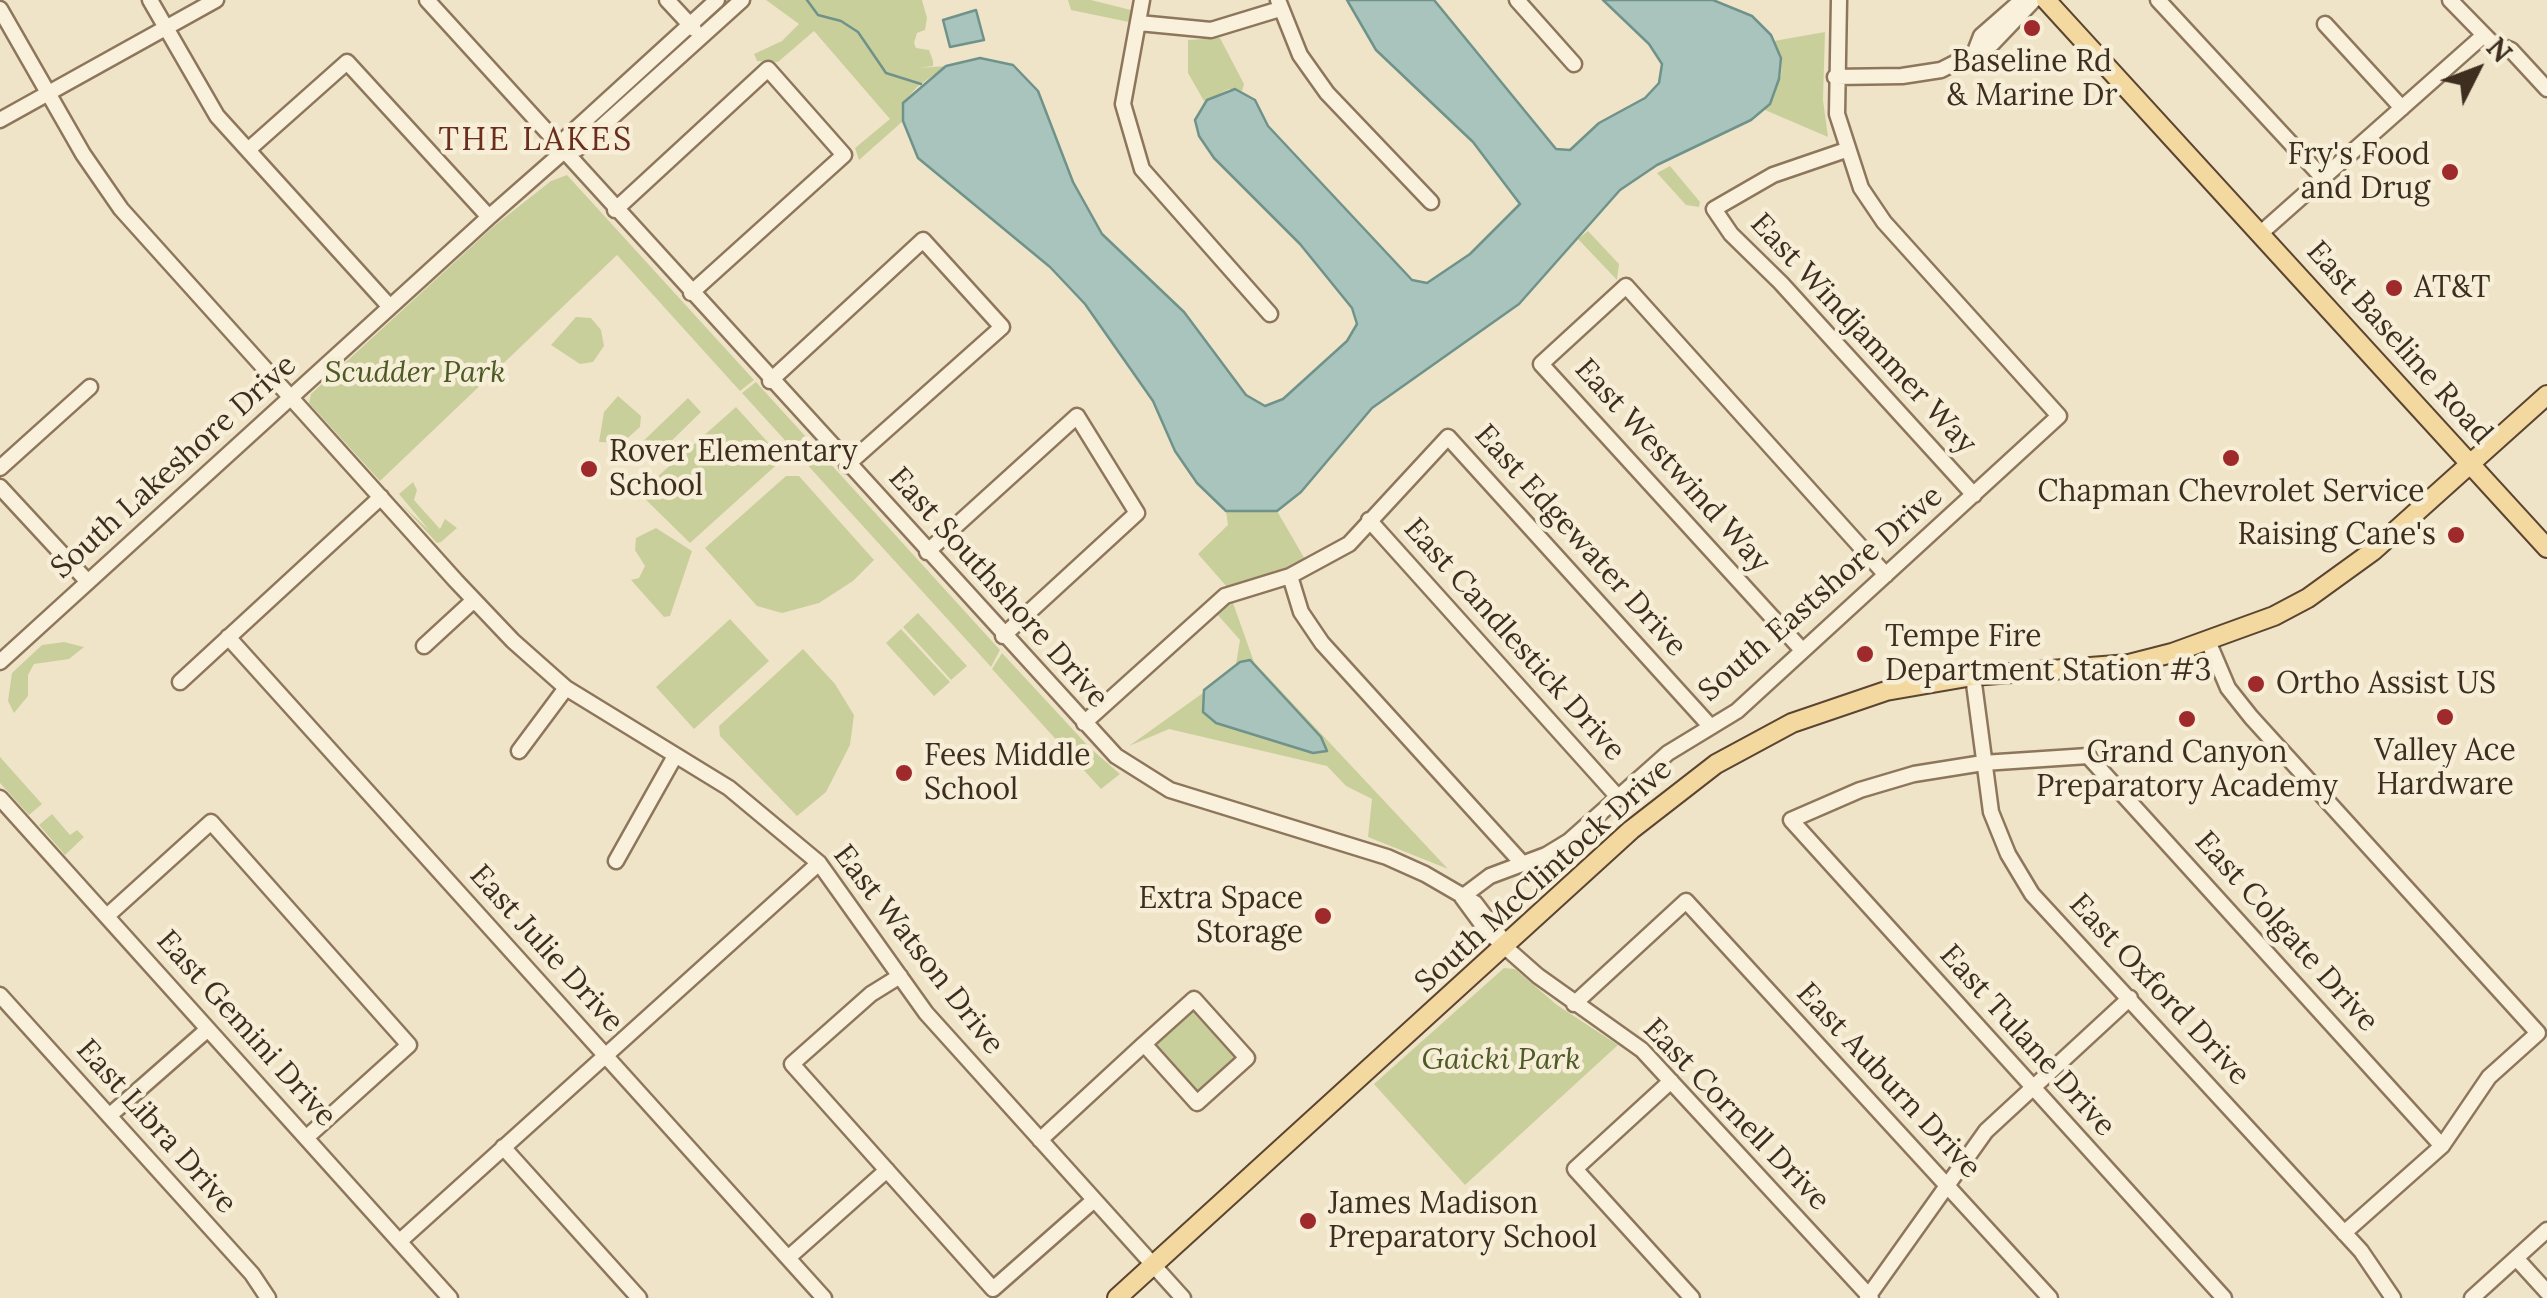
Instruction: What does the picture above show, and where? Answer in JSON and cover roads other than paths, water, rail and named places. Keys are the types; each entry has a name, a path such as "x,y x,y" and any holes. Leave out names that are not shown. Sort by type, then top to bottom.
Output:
{"main road":[{"name":"East Baseline Road","path":"2046,0 2547,548"},
{"name":"South McClintock Drive","path":"1117,1298 1662,802 1732,754 1792,723 1861,698 1973,676 2103,668 2208,641 2274,616 2373,552 2547,394"}],"street":[{"path":"150,0 202,93 248,150 390,307"},
{"path":"0,120 216,0"},
{"name":"East Southshore Drive","path":"426,0 1116,756 1170,790 1387,857 1475,903 1495,924 1506,944"},
{"path":"668,0 701,37"},
{"name":"South Lakeshore Drive","path":"563,152 567,138 717,0"},
{"name":"South Lakeshore Drive","path":"0,662 488,218 563,152 576,148 742,0"},
{"path":"1142,0 1124,104 1142,170 1270,314"},
{"path":"1517,0 1574,64"},
{"path":"1839,0 1835,76 1837,114 1846,150"},
{"path":"1976,50 1981,36 2022,0"},
{"path":"1835,76 1930,74 1992,44 2034,0"},
{"path":"2158,0 2323,178"},
{"path":"2450,0 2484,35 2511,50 2547,89"},
{"path":"1138,23 1211,30 1279,5 1300,55 1326,93 1432,202"},
{"name":"East Watson Drive","path":"0,9 121,208 474,600 566,688 744,798 819,863 935,1024 1183,1298"},
{"path":"2325,24 2402,108"},
{"path":"2262,232 2484,35"},
{"path":"248,150 347,62 488,218"},
{"path":"615,210 768,68 844,155 691,293"},
{"name":"East Windjammer Way","path":"1846,150 1773,175 1714,208 1731,234 1781,283 1974,496"},
{"name":"South Eastshore Drive","path":"1462,898 1490,876 1569,841 1668,753 1737,711 2059,416 1884,222 1861,188 1846,150"},
{"path":"770,381 922,240 1002,327 847,464"},
{"name":"East Westwind Way","path":"1802,650 1541,364 1626,286 1886,574"},
{"path":"0,468 90,387"},
{"path":"928,552 1077,416 1137,513 1003,636"},
{"name":"East Edgewater Drive","path":"1369,520 1448,437 1711,727"},
{"path":"0,487 88,582"},
{"path":"180,682 380,497"},
{"path":"1084,723 1225,596 1290,576 1348,544 1369,520"},
{"name":"East Candlestick Drive","path":"1369,520 1617,796"},
{"path":"1290,576 1300,612 1322,643 1522,863"},
{"path":"424,646 474,600"},
{"name":"East Julie Drive","path":"228,637 824,1298"},
{"path":"2208,641 2228,688 2251,717 2538,1033 2489,1077 2442,1146 2344,1232"},
{"name":"East Oxford Drive","path":"1973,676 1991,812 2008,854 2032,894 2344,1232 2393,1298"},
{"path":"519,750 566,688"},
{"path":"616,860 675,756"},
{"name":"East Colgate Drive","path":"1982,763 2088,756 2442,1146"},
{"name":"East Tulane Drive","path":"1982,763 1914,774 1791,820 2224,1298"},
{"name":"East Gemini Drive","path":"0,798 450,1298"},
{"path":"108,916 211,822 409,1046 306,1137"},
{"path":"400,1241 819,863"},
{"name":"East Auburn Drive","path":"1574,1004 1686,902 2050,1298"},
{"name":"East Cornell Drive","path":"1506,944 1574,1004 1642,1050 1869,1297"},
{"path":"900,976 858,1004 792,1064 993,1289 1094,1200"},
{"name":"East Libra Drive","path":"0,995 268,1298"},
{"path":"1869,1297 1986,1131 2130,998"},
{"path":"1040,1140 1144,1044 1194,999 1247,1058 1197,1103 1144,1044"},
{"path":"109,1116 208,1029"},
{"path":"1671,1081 1575,1169 1692,1298"},
{"path":"503,1147 640,1298"},
{"path":"788,1258 887,1170"},
{"path":"2472,1298 2547,1230"},
{"path":"2516,1258 2547,1292"}],"water":[{"path":"1347,0 1434,0 1556,149 1570,150 1599,123 1645,98 1659,83 1662,64 1649,44 1603,0 1713,0 1752,16 1771,35 1781,58 1779,79 1770,104 1751,120 1657,165 1620,190 1519,304 1372,408 1301,492 1277,511 1226,511 1197,483 1175,451 1153,401 1085,304 1050,267 918,158 903,121 903,103 946,66 980,58 1013,65 1038,91 1073,182 1102,234 1184,312 1246,395 1265,406 1283,399 1347,341 1357,324 1352,308 1300,244 1214,158 1199,136 1195,120 1207,100 1235,89 1255,100 1268,126 1412,280 1427,283 1470,254 1520,204 1473,142 1376,50"},
{"path":"976,10 984,40 950,47 943,20"},
{"path":"1250,660 1321,737 1327,751 1313,753 1216,723 1203,712 1204,690 1240,662"}],"waterway":[{"path":"807,0 818,15 841,21 858,32 886,73 921,84"}],"place":[{"name":"Baseline Rd & Marine Dr","path":"2032,28"},
{"name":"Fry's Food and Drug","path":"2450,172"},
{"name":"AT&T","path":"2394,288"},
{"name":"Chapman Chevrolet Service","path":"2231,458"},
{"name":"Rover Elementary School","path":"589,469"},
{"name":"Raising Cane's","path":"2456,535"},
{"name":"Tempe Fire Department Station #3","path":"1865,654"},
{"name":"Ortho Assist US","path":"2256,684"},
{"name":"Valley Ace Hardware","path":"2445,717"},
{"name":"Grand Canyon Preparatory Academy","path":"2187,719"},
{"name":"Fees Middle School","path":"904,773"},
{"name":"Extra Space Storage","path":"1323,916"},
{"name":"James Madison Preparatory School","path":"1308,1221"}],"district":[{"name":"THE LAKES","path":"536,141"}],"park label":[{"name":"Scudder Park","path":"415,373"},
{"name":"Gaicki Park","path":"1501,1060"}]}
